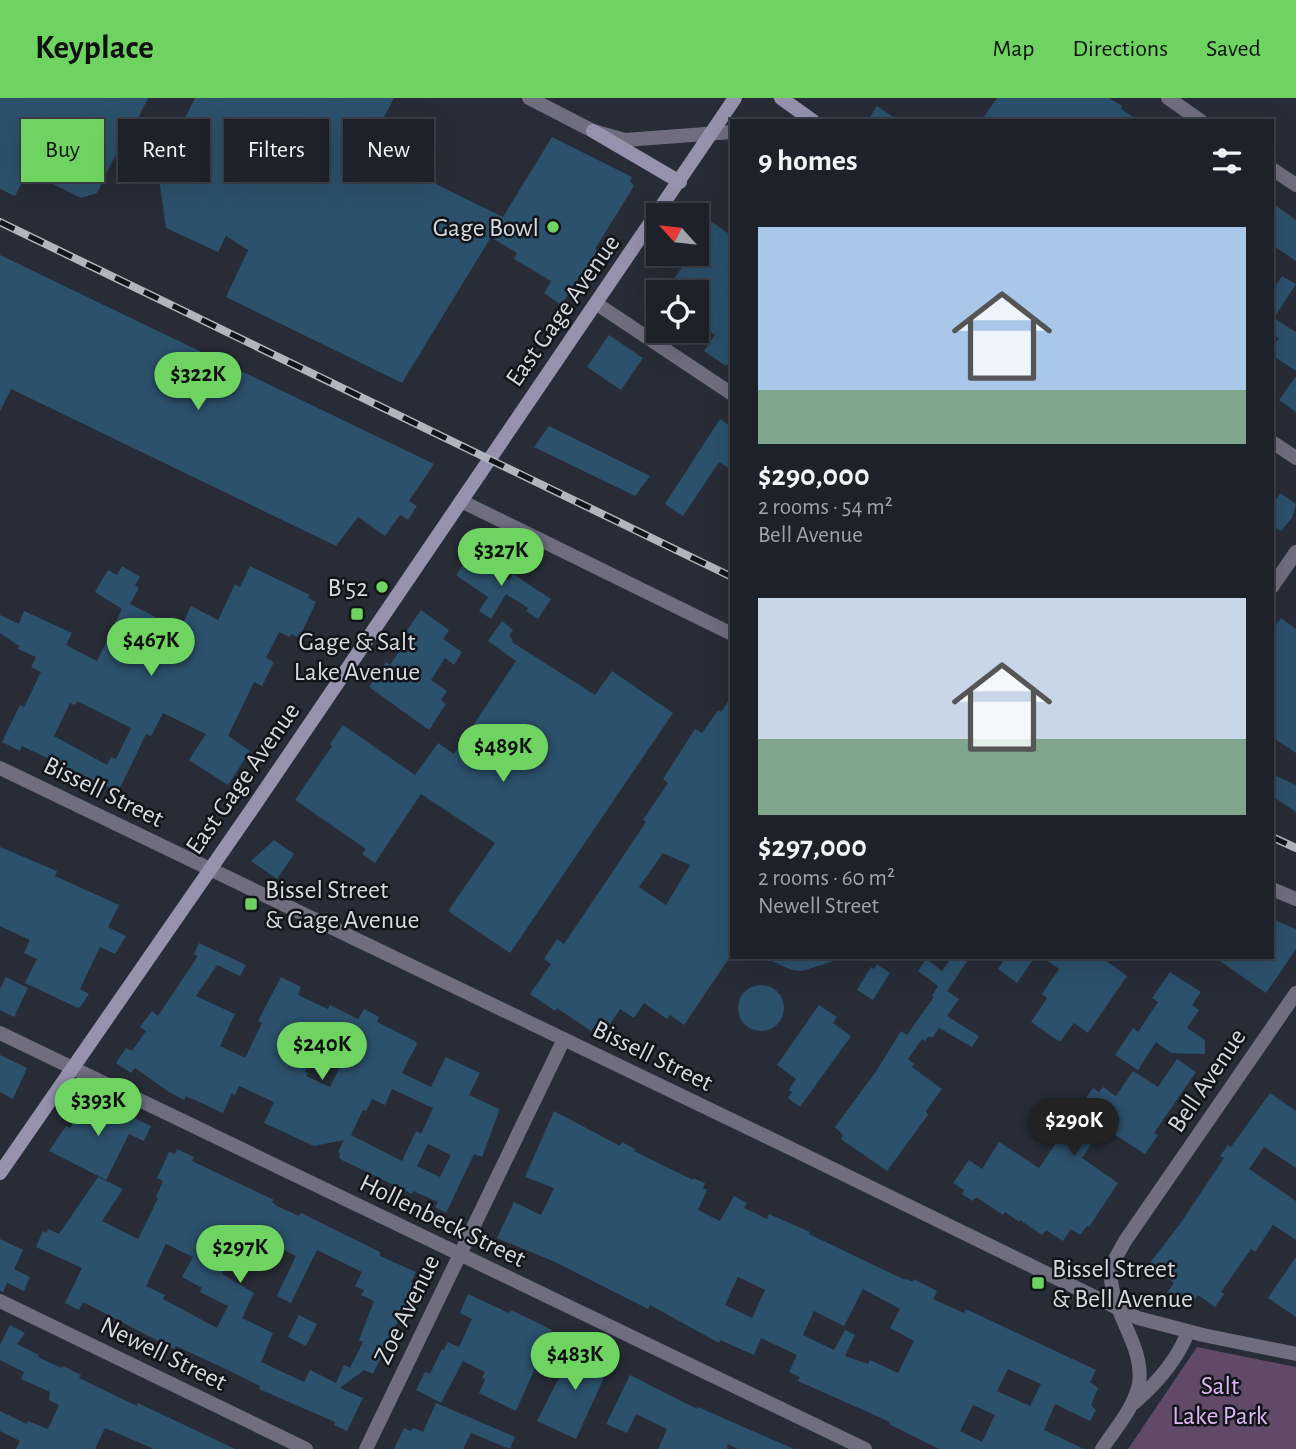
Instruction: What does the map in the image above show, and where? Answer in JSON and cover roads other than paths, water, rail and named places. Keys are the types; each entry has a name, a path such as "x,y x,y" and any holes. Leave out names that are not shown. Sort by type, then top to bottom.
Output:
{"main road":[{"name":"East Gage Avenue","path":"0,1173 597,304 735,98"},
{"path":"781,98 810,119"},
{"path":"593,131 680,182"}],"street":[{"path":"529,98 593,131 632,140 730,132"},
{"path":"1168,98 1198,119"},
{"path":"1274,170 1296,185"},
{"path":"597,304 730,393"},
{"path":"1274,443 1296,458"},
{"path":"461,501 730,633"},
{"path":"1274,584 1296,552"},
{"name":"Bissell Street","path":"0,768 1138,1318 1188,1332 1296,1354"},
{"path":"1274,890 1296,899"},
{"name":"Bell Avenue","path":"1130,1407 1139,1383 1139,1369 1133,1345 1117,1307 1111,1276 1113,1263 1125,1241 1296,993"},
{"name":"Hollenbeck Street","path":"0,1033 865,1449"},
{"name":"Zoe Avenue","path":"366,1449 564,1039"},
{"name":"Newell Street","path":"0,1301 306,1449"},
{"path":"1102,1449 1130,1407 1157,1383 1183,1345 1188,1332"}],"railway":[{"path":"0,222 730,576"},
{"path":"1274,838 1296,848"}],"place":[{"name":"Gage Bowl","path":"553,227"},
{"name":"B'52","path":"382,587"},
{"name":"Gage & Salt Lake Avenue","path":"357,614"},
{"name":"Bissel Street & Gage Avenue","path":"251,904"},
{"name":"Bissel Street & Bell Avenue","path":"1038,1283"}],"park label":[{"name":"Salt Lake Park","path":"1220,1400"}]}
